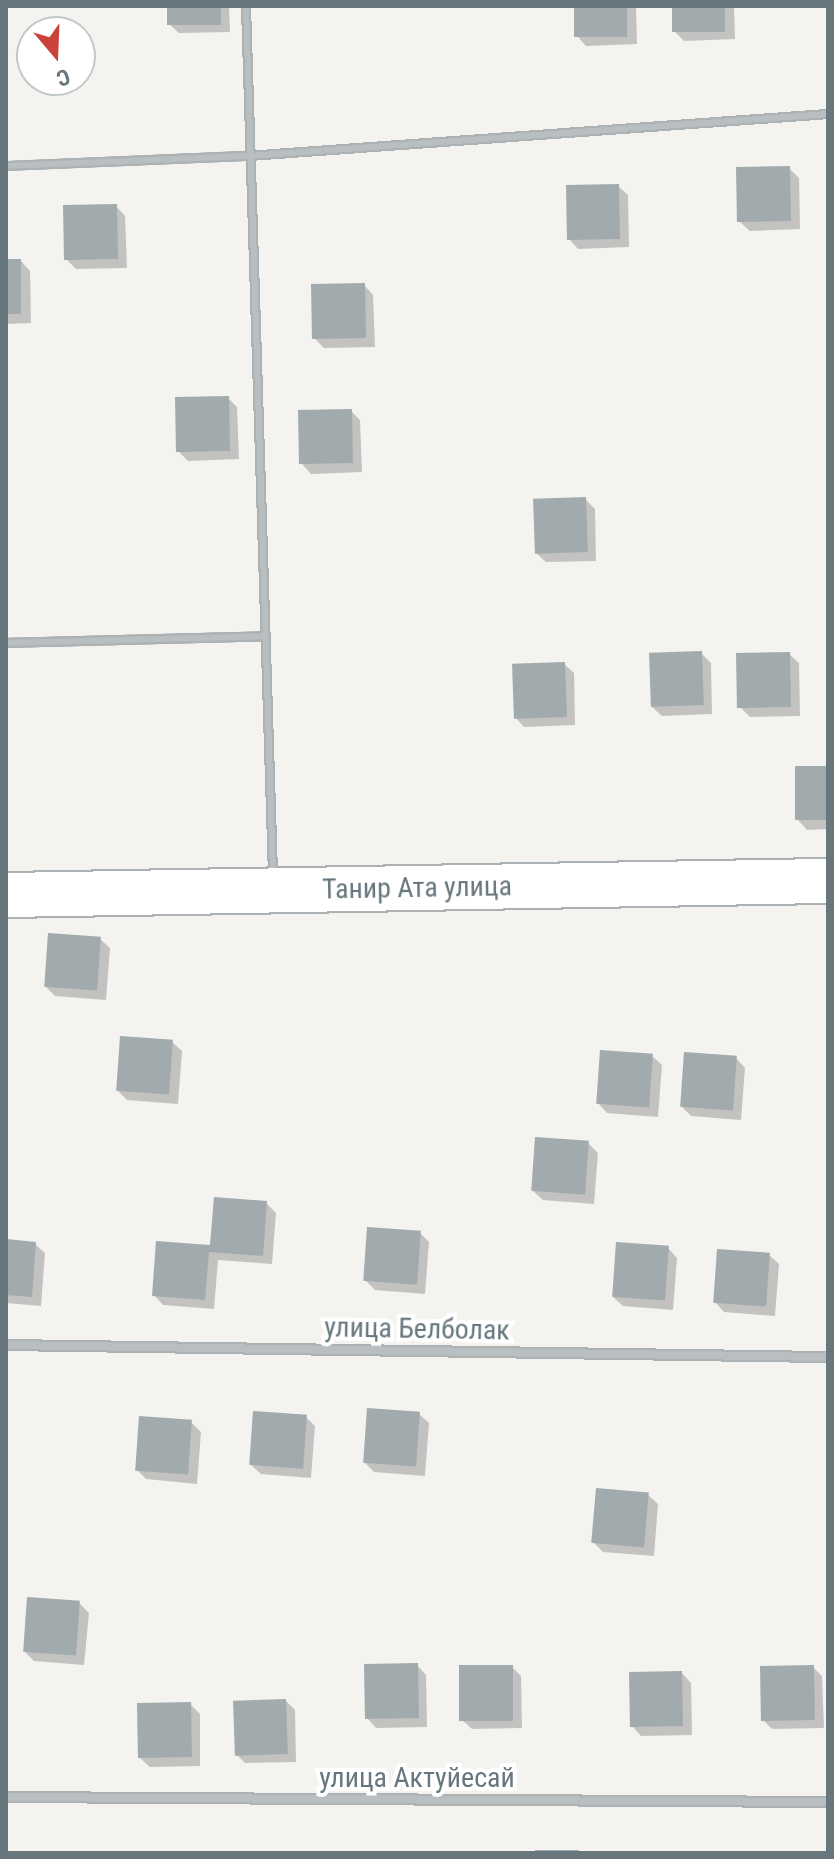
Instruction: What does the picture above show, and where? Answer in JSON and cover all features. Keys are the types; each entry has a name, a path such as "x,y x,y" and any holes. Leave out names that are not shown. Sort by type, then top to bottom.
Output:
{"street":[{"name":"Танир Ата улица","path":"6,895 828,881"},
{"name":"улица Белболак","path":"6,1345 828,1357"},
{"name":"улица Актуйесай","path":"6,1797 828,1802"}],"lane":[{"path":"246,6 248,156 273,890"},
{"path":"6,166 248,156 828,114"},
{"path":"6,643 265,636"}],"building":[{"path":"167,6 221,6 221,25 167,25"},
{"path":"574,6 627,6 627,37 574,37"},
{"path":"672,6 725,6 725,32 672,32"},
{"path":"790,166 791,221 737,222 736,167"},
{"path":"619,184 620,239 567,240 566,185"},
{"path":"117,204 118,259 64,260 63,205"},
{"path":"6,259 21,259 21,314 6,314"},
{"path":"365,283 366,338 312,339 311,284"},
{"path":"229,396 230,451 176,452 175,397"},
{"path":"352,409 353,463 299,464 298,410"},
{"path":"586,497 588,552 535,554 533,499"},
{"path":"702,651 704,705 651,707 649,653"},
{"path":"790,652 791,707 737,708 736,653"},
{"path":"565,662 567,717 514,719 512,664"},
{"path":"795,766 828,766 828,820 795,820"},
{"path":"48,933 101,937 97,991 44,987"},
{"path":"120,1036 173,1040 169,1095 116,1091"},
{"path":"600,1050 653,1054 649,1108 596,1104"},
{"path":"684,1052 737,1056 733,1111 680,1107"},
{"path":"535,1137 589,1141 585,1195 531,1191"},
{"path":"214,1197 267,1201 263,1256 209,1252 205,1300 152,1296 156,1241 210,1245"},
{"path":"367,1227 421,1231 417,1285 363,1281"},
{"path":"6,1239 36,1242 32,1297 6,1295"},
{"path":"616,1242 669,1246 665,1301 612,1297"},
{"path":"717,1249 770,1253 766,1307 713,1303"},
{"path":"367,1408 420,1412 416,1467 363,1463"},
{"path":"253,1411 307,1415 303,1469 249,1465"},
{"path":"139,1416 192,1420 188,1475 135,1471"},
{"path":"596,1488 649,1493 644,1547 591,1543"},
{"path":"27,1597 80,1601 76,1656 23,1652"},
{"path":"418,1663 419,1718 365,1719 364,1664"},
{"path":"459,1665 513,1665 513,1721 459,1721"},
{"path":"814,1665 815,1720 761,1721 760,1666"},
{"path":"682,1671 683,1726 630,1727 629,1672"},
{"path":"286,1699 288,1754 235,1756 233,1701"},
{"path":"191,1702 192,1757 138,1758 137,1703"},
{"path":"535,1850 579,1850 579,1853 535,1853"}]}
